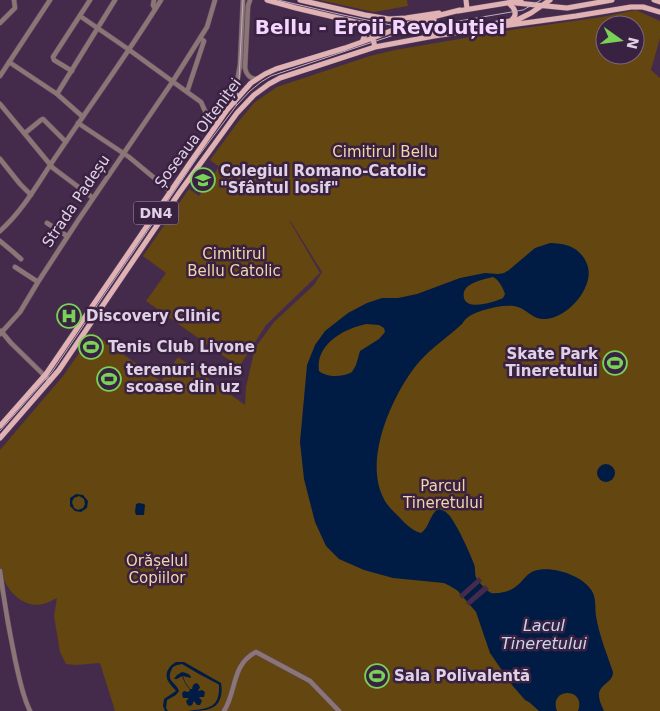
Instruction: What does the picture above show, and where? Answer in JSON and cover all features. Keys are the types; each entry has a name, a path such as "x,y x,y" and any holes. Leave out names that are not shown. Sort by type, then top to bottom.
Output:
{"main road":[{"path":"267,0 368,25 375,47"},
{"path":"300,0 389,18 406,18 520,0"},
{"path":"466,0 467,9"},
{"path":"487,28 526,16 550,0"},
{"path":"510,3 567,8 612,0"},
{"path":"654,0 660,2"},
{"path":"509,22 514,19 516,13 510,3"},
{"path":"460,10 431,20 427,24 428,30 432,33 446,31 453,33 639,6 660,12"},
{"name":"Șoseaua Olteniței","path":"0,426 45,376 170,191 244,89 256,79 276,69 362,42 413,22 460,10"},
{"path":"362,23 365,30 362,42"},
{"name":"Șoseaua Olteniței","path":"0,438 50,381 196,168 248,100 277,79 375,47 453,33"}],"street":[{"path":"0,23 14,8 14,0"},
{"path":"0,76 50,0"},
{"path":"72,71 53,58 90,0"},
{"path":"57,94 115,0"},
{"path":"154,0 153,5 156,9"},
{"path":"0,231 19,213 161,0"},
{"name":"Strada Padeșu","path":"0,332 20,312 67,236 173,81 207,27 215,0"},
{"path":"227,110 234,94 240,65 244,0"},
{"path":"243,8 250,0"},
{"path":"250,0 248,6 245,68 248,76 256,79"},
{"path":"80,16 201,102 205,111 218,123"},
{"name":"Strada Padeșu","path":"187,92 204,41 200,38"},
{"path":"9,62 57,94 83,117"},
{"path":"0,104 55,170 93,198"},
{"path":"25,133 43,119 66,142"},
{"path":"78,124 123,154 170,191"},
{"path":"0,159 30,195"},
{"path":"47,223 67,236"},
{"path":"0,242 21,259"},
{"path":"15,267 38,282"},
{"path":"0,332 50,381"},
{"path":"7,572 0,571 12,646 19,679 30,711"},
{"path":"224,711 243,664 248,657 256,652 310,681 339,711"}],"green space":[{"path":"319,0 407,0 408,6 374,12"},
{"name":"Parcul Tineretului","path":"636,10 660,21 660,38 651,70 660,78 660,711 115,711 100,663 66,664 60,652 54,616 57,598 43,604 31,604 16,596 5,582 0,568 0,450 63,376 93,333 161,381 178,357 245,405 246,387 255,348 274,322 314,285 322,272 289,220 320,273 266,325 239,367 146,301 166,273 143,256 189,189 199,196 218,168 262,198 210,160 255,102 277,87 370,56 517,29 595,18 595,65 645,65 645,15 612,15"}],"water":[{"name":"Lacul Tineretului","path":"556,243 567,245 577,250 587,264 589,273 584,291 571,307 563,313 546,319 534,317 522,309 513,306 484,310 466,319 429,352 408,376 389,414 377,456 377,476 382,494 392,510 409,527 421,533 438,509 448,514 459,530 475,566 476,577 491,593 510,590 530,573 541,570 567,573 589,587 594,596 599,630 613,672 611,679 601,688 599,695 604,711 578,711 579,703 577,698 573,694 568,693 562,694 558,698 556,703 557,711 539,711 525,700 512,685 490,653 476,612 458,591 444,583 393,578 364,570 339,559 326,546 315,522 304,479 300,442 307,365 315,345 325,331 348,313 382,298 398,298 417,294 460,278 485,273 504,273 535,248","holes":["493,277 503,289 505,294 503,298 494,302 476,305 466,302 464,291 467,287","367,324 379,325 384,328 385,332 379,339 360,351 352,372 335,376 326,375 319,371 322,353 333,339 349,329"]},
{"path":"602,464 610,464 615,469 613,480 602,482 597,477 597,469"},
{"path":"76,494 83,495 88,501 87,508 81,512 75,511 70,506 70,498","holes":["79,496 84,499 85,504 83,508 78,510 74,508 72,502 74,498"]},
{"path":"136,504 145,505 144,515 136,515"},
{"path":"176,662 184,662 221,683 221,697 215,706 203,710 188,711 207,708 215,703 219,693 219,685 182,664 173,667 171,672 170,679 179,691 167,700 166,708 168,711 165,711 163,706 164,699 176,691 168,681 167,673 169,668"},
{"path":"182,672 191,677 183,676 190,689 196,683 200,687 198,691 202,690 205,692 204,697 199,697 202,701 200,705 197,705 194,701 189,706 186,701 189,698 183,698 182,693 190,690 185,683 182,676 174,679"}],"pier":[{"path":"479,577 482,581 462,599 459,595"},
{"path":"485,585 489,589 469,606 466,602"}],"tram line":[{"path":"236,105 243,0"},
{"path":"278,0 410,29"},
{"path":"0,431 52,372 197,158 236,106 261,82 271,76 412,29 523,10 541,0"}],"place":[{"name":"Colegiul Romano-Catolic \"Sfântul Iosif\"","path":"203,180"},
{"name":"Discovery Clinic","path":"69,316"},
{"name":"Tenis Club Livone","path":"91,347"},
{"name":"Skate Park Tineretului","path":"615,363"},
{"name":"terenuri tenis scoase din uz","path":"109,379"},
{"name":"Sala Polivalentă","path":"377,676"}],"district":[{"name":"Bellu - Eroii Revoluției","path":"380,27"}],"park label":[{"name":"Cimitirul Bellu","path":"385,152"},
{"name":"Cimitirul Bellu Catolic","path":"234,262"},
{"name":"Orășelul Copiilor","path":"157,570"}]}
